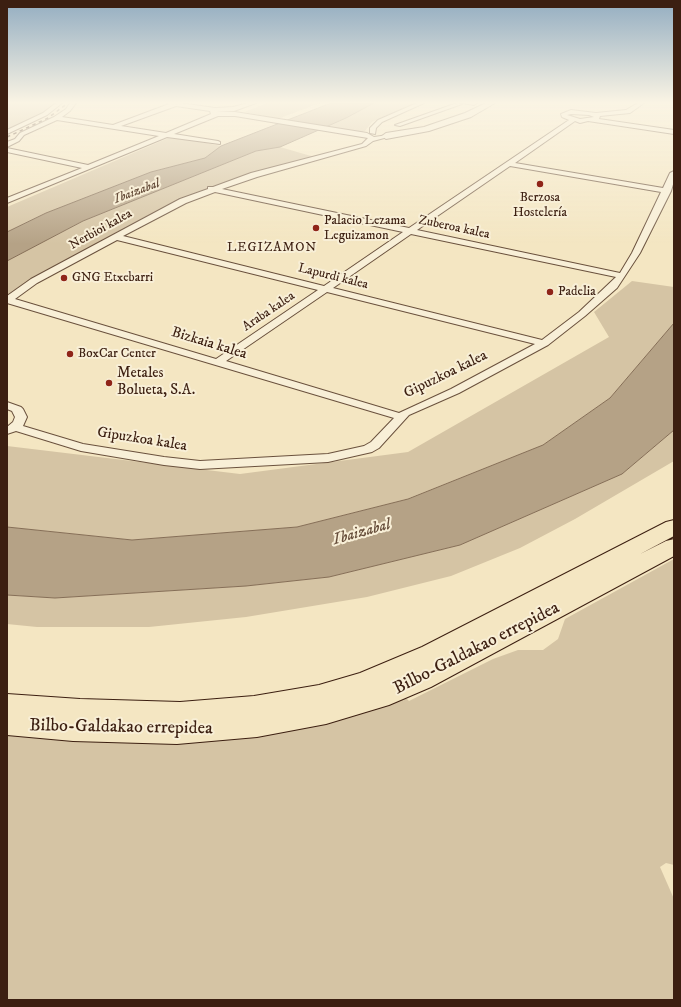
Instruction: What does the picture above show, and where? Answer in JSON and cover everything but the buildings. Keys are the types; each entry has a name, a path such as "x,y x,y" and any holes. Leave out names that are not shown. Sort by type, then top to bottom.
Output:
{"highway":[{"name":"Bilbo-Galdakao errepidea","path":"7,704 80,710 180,713 254,707 319,695 368,681 431,654 674,527"},
{"name":"Bilbo-Galdakao errepidea","path":"7,724 73,730 177,733 257,726 326,713 379,698 446,668 674,546"},
{"path":"7,689 79,696 149,700 319,695"}],"street":[{"path":"7,150 89,167"},
{"path":"7,201 130,150"},
{"name":"Nerbioi kalea","path":"7,300 34,282 183,201 211,189 261,173 346,150"},
{"name":"Araba kalea","path":"218,362 401,238 407,231 529,150"},
{"path":"509,164 667,191"},
{"name":"Gipuzkoa kalea","path":"11,429 81,447 164,461 200,465 256,463 348,455 368,449 375,445 401,417 414,408 455,391 544,343 582,314 622,276 667,191 674,173"},
{"name":"Zuberoa kalea","path":"211,189 622,276"},
{"name":"Lapurdi kalea","path":"115,237 544,343"},
{"name":"Bizkaia kalea","path":"7,300 401,417"},
{"path":"7,405 17,409 21,414 20,420 11,429"}],"shaded area":[{"path":"140,150 216,150 205,158 151,172 46,213 7,232 7,207"},
{"path":"290,150 318,158 211,189 115,237 7,300 7,261 83,221 256,151"},
{"path":"632,281 674,287 674,323 610,398 543,445 407,499 297,527 132,540 7,527 7,446 240,474 408,452 609,337 594,312"},
{"path":"674,430 674,461 575,519 520,548 451,576 367,597 246,617 149,627 37,627 7,624 7,595 55,598 246,586 329,577 460,545 622,474"},
{"path":"674,559 674,865 666,863 660,867 674,899 674,1000 7,1000 7,723 398,690 409,701 493,659 518,650 543,650 558,639 565,619"}],"water":[{"name":"Ibaizabal","path":"216,150 262,150 256,151 83,221 7,261 7,232 46,213 151,172 205,158"},
{"name":"Ibaizabal","path":"674,323 674,430 622,474 460,545 329,577 246,586 55,598 7,595 7,527 132,540 297,527 408,499 543,445 610,398"}],"place":[{"name":"Berzosa Hostelería","path":"540,184"},
{"name":"Palacio Lezama Leguizamon","path":"316,228"},
{"name":"GNG Etxebarri","path":"64,278"},
{"name":"Padelia","path":"550,292"},
{"name":"BoxCar Center","path":"70,354"},
{"name":"Metales Bolueta, S.A.","path":"109,383"}],"district":[{"name":"LEGIZAMON","path":"272,248"}]}
